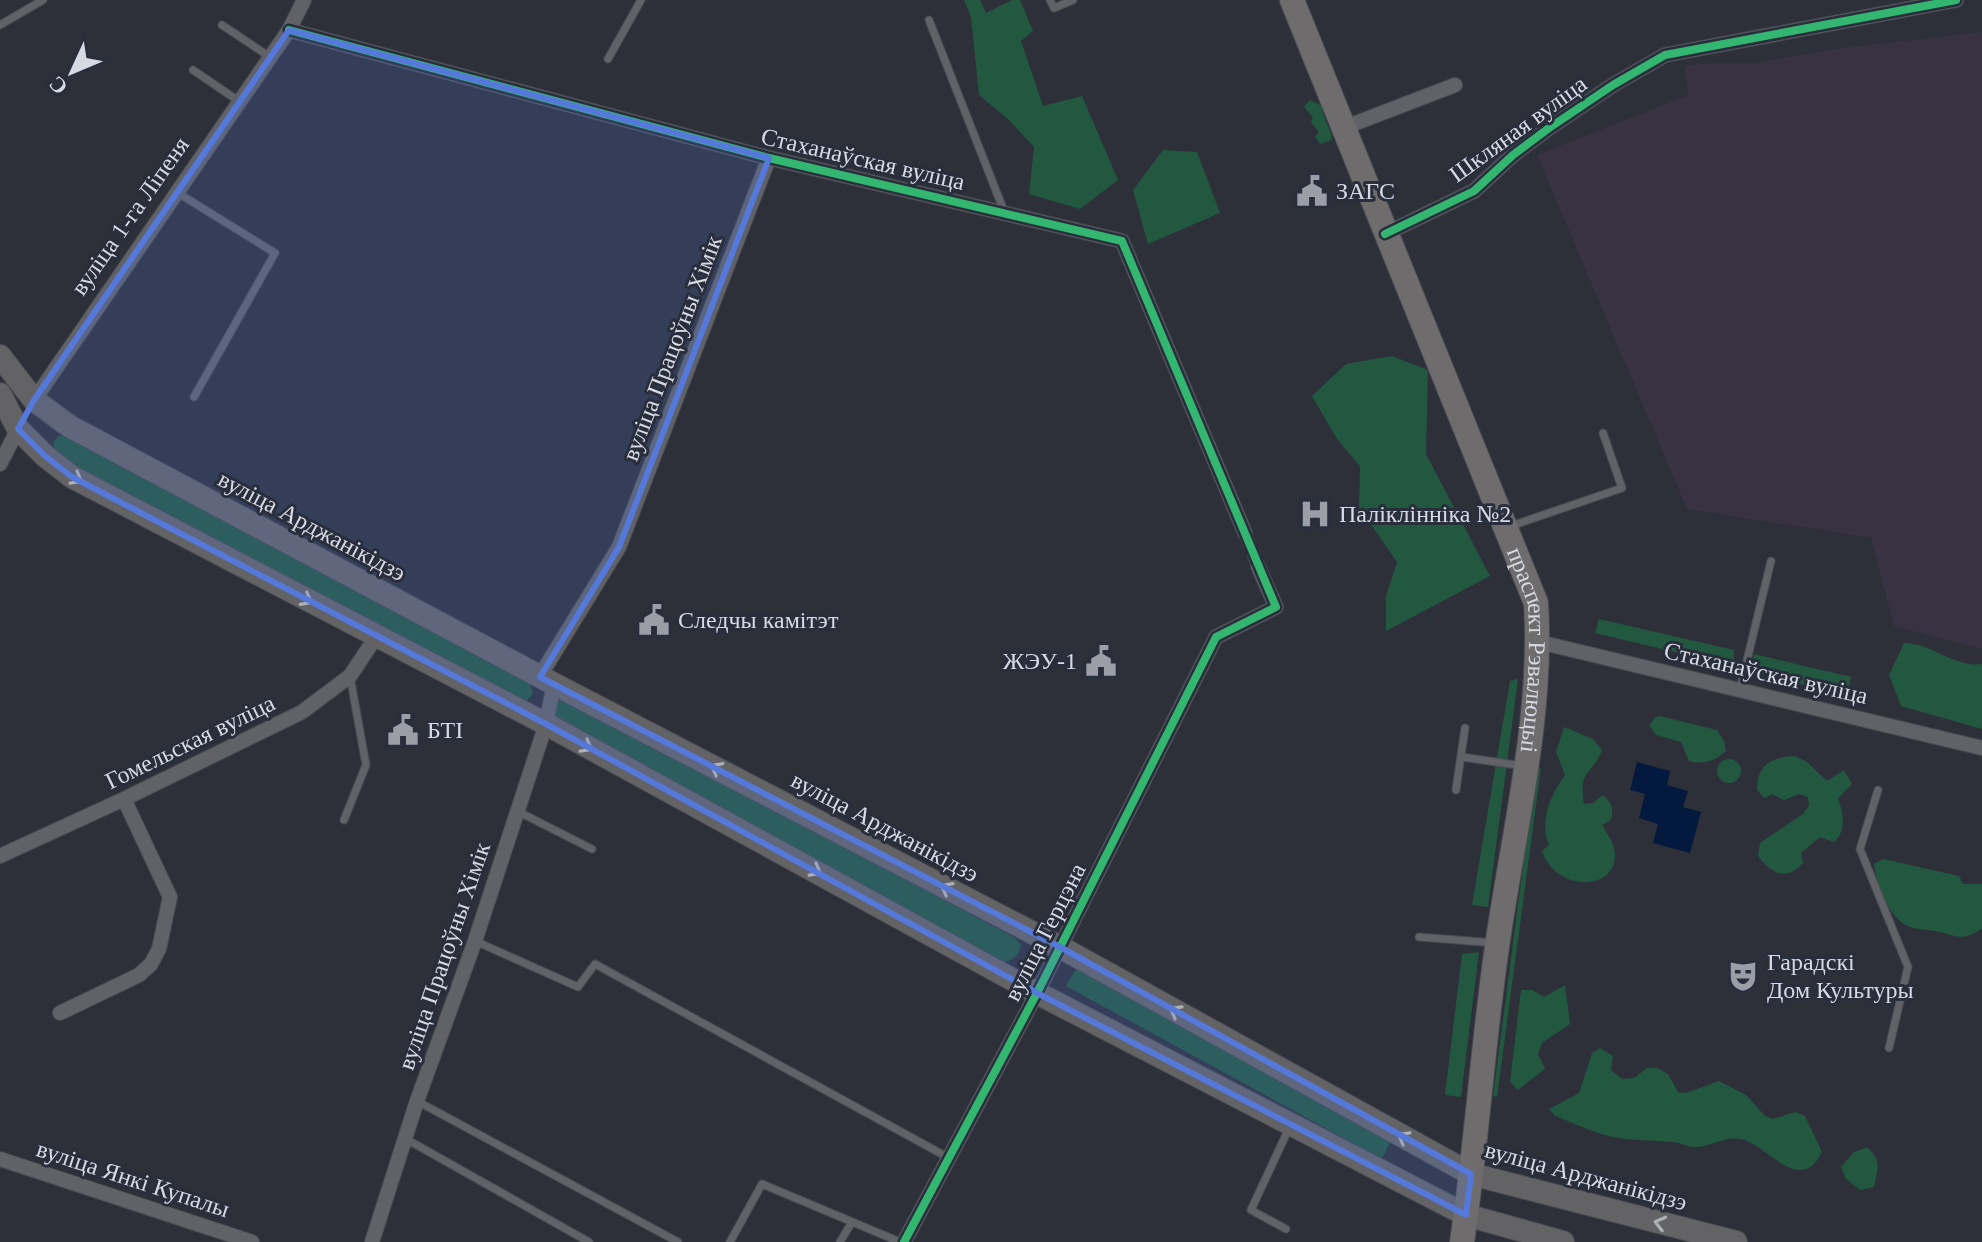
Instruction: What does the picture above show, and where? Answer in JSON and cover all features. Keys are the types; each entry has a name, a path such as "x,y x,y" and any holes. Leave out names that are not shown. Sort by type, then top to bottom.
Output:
{"main road":[{"name":"праспект Рэвалюцыі","path":"1292,0 1536,603 1539,642 1535,704 1497,944 1462,1242"},
{"name":"вуліца Арджанікідзэ","path":"0,356 34,400 69,426 1060,947 1471,1174 1736,1242"},
{"path":"0,394 18,429 72,477 546,724 1037,993 1466,1215 1563,1242"},
{"name":"вуліца 1-га Ліпеня","path":"18,429 34,400"}],"street":[{"name":"вуліца 1-га Ліпеня","path":"34,400 289,30 304,0"},
{"name":"Шкляная вуліца","path":"1385,234 1474,191 1513,155 1549,128 1665,55 1956,0"},
{"name":"Стаханаўская вуліца","path":"289,30 769,158 1122,241 1245,533"},
{"path":"1343,128 1455,85"},
{"name":"вуліца Працоўны Хімік","path":"372,1242 546,724 547,680 619,547 769,158"},
{"name":"вуліца 1-га Ліпеня","path":"0,464 18,429"},
{"name":"вуліца Герцэна","path":"902,1242 1037,993 1216,637 1276,607 1258,566"},
{"name":"Гомельская вуліца","path":"0,856 302,712 350,676 376,637"},
{"name":"Стаханаўская вуліца","path":"1539,642 1982,748"},
{"path":"60,1013 139,975 151,964 159,949 170,897 124,799"},
{"name":"вуліца Янкі Купалы","path":"0,1159 252,1242"}],"lane":[{"path":"0,25 43,0"},
{"path":"608,59 641,0"},
{"path":"1050,0 1054,8 1073,0"},
{"path":"929,20 1004,213"},
{"path":"222,25 270,57"},
{"path":"193,70 240,102"},
{"path":"178,193 275,253 194,397"},
{"path":"1506,528 1622,488 1603,433"},
{"path":"1740,689 1771,561"},
{"path":"344,820 366,765 350,676"},
{"path":"1456,790 1465,728"},
{"path":"1462,757 1525,766"},
{"path":"1878,790 1860,849 1908,967 1889,1048"},
{"path":"517,811 592,849"},
{"path":"1419,937 1497,944"},
{"path":"475,941 578,987 595,964 949,1158"},
{"path":"417,1101 678,1242"},
{"path":"1286,1229 1251,1210 1291,1124"},
{"path":"406,1139 589,1242"},
{"path":"730,1242 762,1184 902,1242"},
{"path":"840,1242 852,1222"}],"highlighted area":[{"path":"289,30 769,158 619,547 540,677 1060,947 1471,1174 1466,1215 1037,993 546,724 72,477 18,429 34,400"}],"shaded area":[{"path":"1982,32 1982,649 1894,626 1871,538 1687,509 1537,155 1688,95 1685,66 1754,63 1835,49"}],"green space":[{"path":"964,0 980,0 986,13 1012,0 1020,0 1033,31 1021,41 1043,106 1082,96 1118,180 1080,209 1029,194 1034,147 1008,119 979,95 971,17"},
{"path":"1310,100 1322,106 1332,140 1320,144 1315,137 1319,132 1311,122 1313,117 1304,107"},
{"path":"1163,150 1197,152 1220,213 1148,244 1133,190"},
{"path":"1392,356 1428,370 1426,454 1490,576 1386,631 1386,596 1397,562 1359,507 1360,466 1337,439 1312,396 1346,364"},
{"path":"58,436 67,436 529,680 533,694 527,700 518,702 64,461 56,453 53,443"},
{"path":"1599,619 1734,650 1734,666 1595,633"},
{"path":"1904,643 1924,647 1962,662 1982,664 1982,729 1901,706 1889,675"},
{"path":"1754,654 1851,677 1847,695 1750,672"},
{"path":"1518,679 1488,907 1472,905 1510,681"},
{"path":"566,698 1015,938 1021,945 1018,954 1005,962 558,719 554,713 556,705"},
{"path":"1660,716 1717,730 1726,751 1709,761 1689,761 1681,742 1656,735 1649,725"},
{"path":"1564,727 1593,739 1602,750 1584,778 1584,804 1593,803 1603,795 1612,809 1611,820 1602,825 1614,848 1614,862 1609,873 1587,882 1574,881 1561,875 1550,865 1542,851 1549,845 1545,827 1548,808 1565,775 1556,752"},
{"path":"1795,756 1807,762 1827,781 1844,770 1852,784 1838,798 1843,822 1838,838 1834,842 1820,837 1801,853 1803,863 1785,874 1773,871 1758,856 1760,843 1803,814 1809,805 1808,797 1799,794 1784,800 1772,794 1764,798 1757,790 1760,774 1767,764 1779,758"},
{"path":"1729,759 1738,762 1741,771 1738,780 1729,783 1720,780 1717,771 1720,762"},
{"path":"1536,767 1541,768 1497,1097 1493,1096"},
{"path":"1883,859 1959,876 1963,884 1982,884 1982,928 1959,937 1902,923 1890,909 1878,882 1874,864"},
{"path":"1479,952 1461,1097 1445,1095 1462,954"},
{"path":"1076,969 1390,1142 1382,1159 1066,986"},
{"path":"1565,985 1570,1024 1542,1043 1538,1054 1545,1069 1518,1090 1510,1082 1521,990 1532,990 1544,997"},
{"path":"1600,1048 1613,1056 1611,1070 1622,1079 1634,1078 1647,1068 1657,1068 1668,1074 1678,1092 1686,1093 1719,1081 1746,1095 1765,1116 1773,1119 1795,1112 1805,1116 1822,1152 1813,1165 1804,1170 1794,1169 1741,1139 1692,1147 1674,1142 1621,1138 1555,1116 1549,1109 1579,1093 1592,1053"},
{"path":"1867,1147 1877,1161 1877,1175 1874,1187 1860,1190 1846,1179 1841,1167 1854,1152"}],"water":[{"path":"1637,762 1670,771 1667,785 1688,791 1683,807 1701,812 1690,853 1653,843 1658,824 1639,818 1645,794 1630,790"}],"tunnel":[{"path":"1245,533 1258,566"}],"cycle path":[{"path":"1385,234 1474,191 1513,155 1549,128 1665,55 1956,0"},
{"path":"289,30 769,158 1122,241 1276,607 1216,637 1037,993 904,1242"}],"place":[{"name":"ЗАГС","path":"1312,191"},
{"name":"Паліклінніка №2","path":"1315,514"},
{"name":"Следчы камітэт","path":"654,620"},
{"name":"ЖЭУ-1","path":"1101,661"},
{"name":"БТІ","path":"403,730"},
{"name":"Гарадскі Дом Культуры","path":"1743,976"}]}
